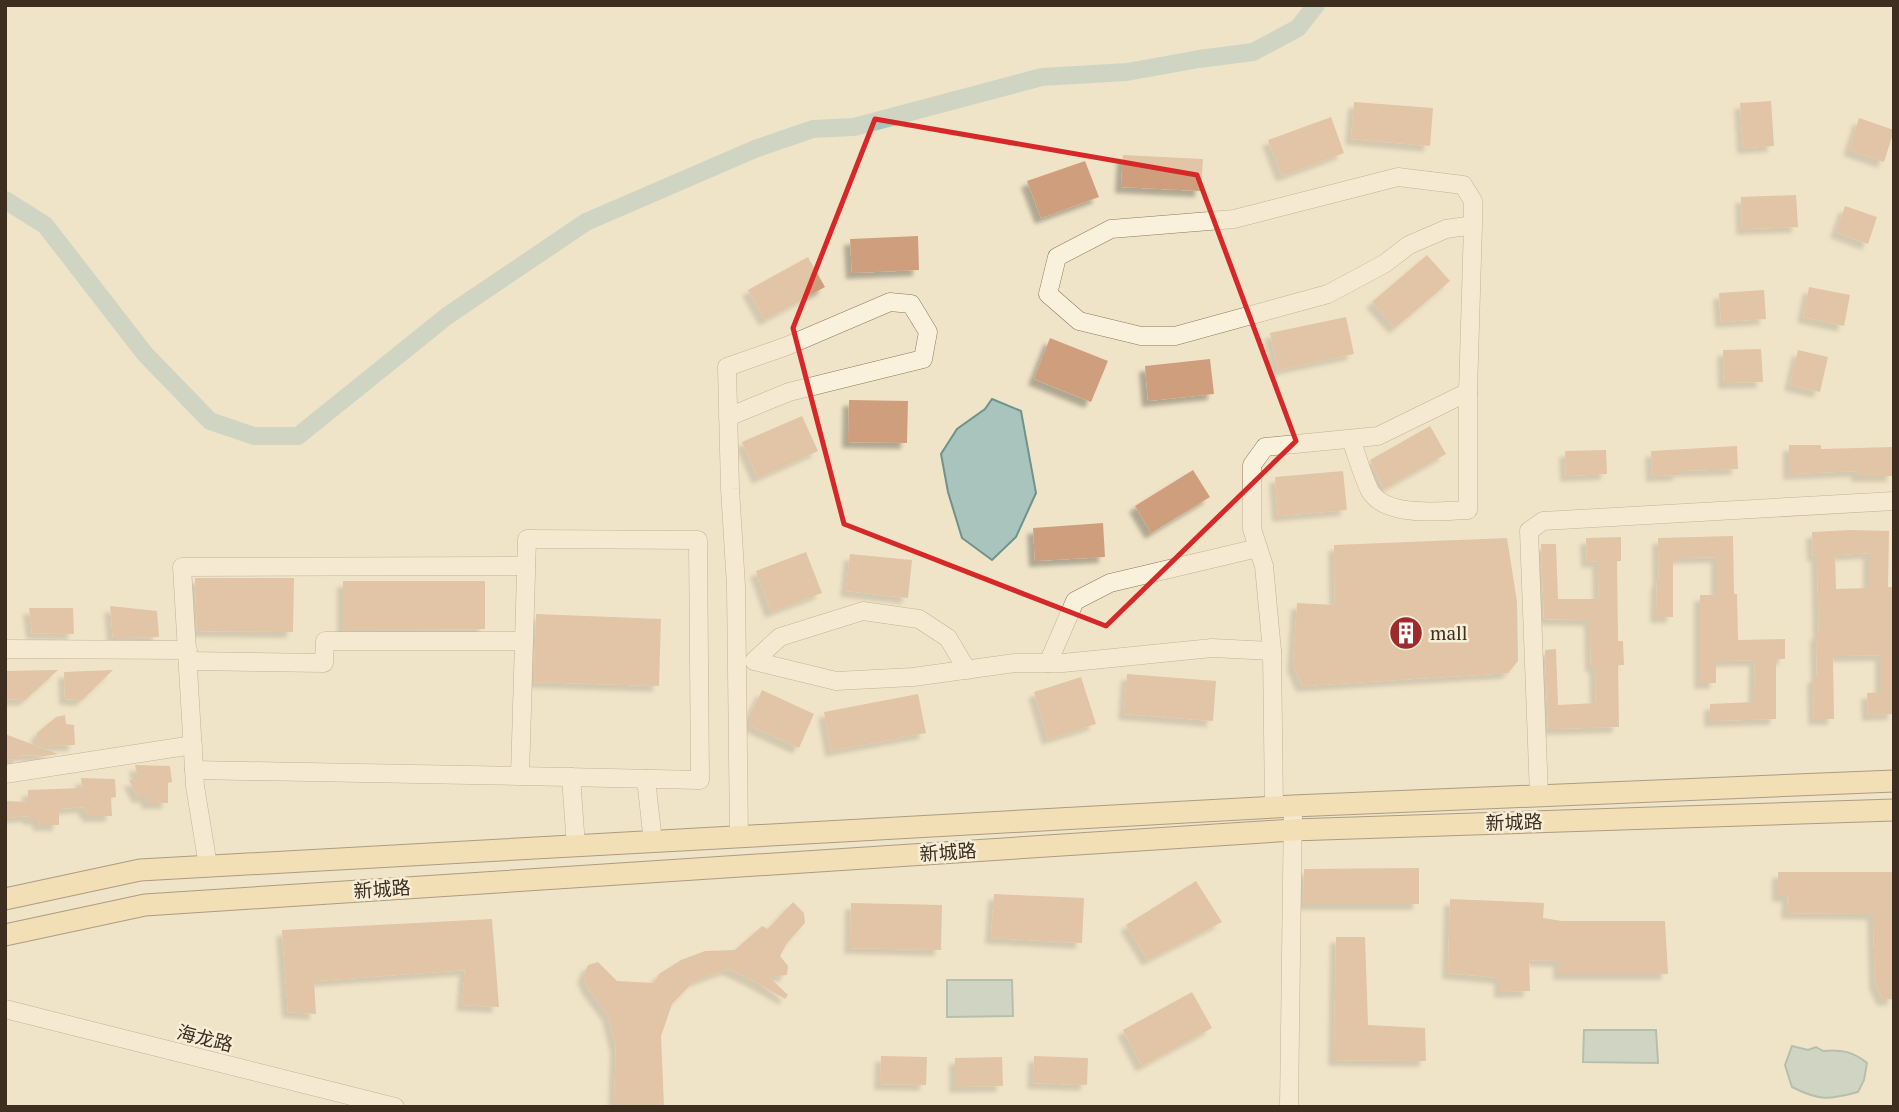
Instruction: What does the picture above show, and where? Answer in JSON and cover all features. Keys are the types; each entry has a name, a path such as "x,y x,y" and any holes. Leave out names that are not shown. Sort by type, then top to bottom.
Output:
{"main road":[{"name":"新城路","path":"5,899 140,870 1283,807 1894,781"},
{"name":"新城路","path":"5,935 145,905 1293,830 1894,810"}],"street":[{"path":"1351,439 1371,493 1390,507 1426,512 1468,510 1473,201 1463,185 1398,177 1234,219 1111,229 1057,257 1048,294 1079,321 1141,336 1175,336 1328,294 1384,264 1409,245 1446,229 1472,225"},
{"path":"728,417 789,392 923,359 928,332 911,304 890,302 727,367 728,417 746,661 739,837"},
{"path":"1289,1107 1293,830 1283,807 1264,566 1252,529 1252,465 1265,447 1378,436 1468,392"},
{"path":"1539,796 1529,531 1542,521 1894,501"},
{"path":"194,770 700,780 698,540 527,539 520,776"},
{"path":"1048,663 1075,601 1110,583 1258,548"},
{"path":"208,866 194,770 182,567 526,566"},
{"path":"746,661 780,638 822,622 863,611 919,619 948,638 967,670"},
{"path":"5,649 324,663 325,641 524,641"},
{"path":"746,661 836,681 913,677 1015,663 1048,663 1212,648 1272,652"},
{"path":"5,774 193,745"},
{"path":"571,777 576,846"},
{"path":"646,779 653,842"},
{"name":"海龙路","path":"5,1009 395,1107"}],"highlighted area":[{"path":"875,119 1197,175 1296,441 1106,626 844,524 793,328"}],"water":[{"path":"992,399 1021,411 1036,493 1016,537 992,560 962,538 948,492 941,454 957,429 985,409"},
{"path":"947,980 1012,980 1013,1016 947,1017"},
{"path":"1584,1030 1656,1030 1658,1063 1583,1062"},
{"path":"1792,1046 1808,1050 1816,1047 1823,1051 1836,1050 1862,1059 1867,1063 1864,1080 1858,1092 1824,1098 1792,1087 1785,1065"}],"building":[{"path":"1771,101 1774,146 1743,148 1740,103"},
{"path":"1354,102 1433,108 1430,146 1351,139"},
{"path":"1331,117 1344,153 1282,176 1268,140"},
{"path":"1859,118 1894,130 1884,162 1849,150"},
{"path":"1123,155 1203,159 1201,191 1121,187"},
{"path":"1085,161 1099,197 1041,218 1027,181"},
{"path":"1796,195 1798,227 1742,229 1741,197"},
{"path":"1845,206 1877,217 1868,244 1836,232"},
{"path":"918,236 919,270 852,273 850,239"},
{"path":"1427,255 1450,281 1395,328 1372,302"},
{"path":"808,257 825,287 765,320 748,290"},
{"path":"1809,287 1850,295 1844,326 1803,317"},
{"path":"1764,290 1766,319 1721,322 1719,293"},
{"path":"1346,317 1354,354 1278,370 1270,333"},
{"path":"1050,338 1108,361 1091,402 1034,379"},
{"path":"1761,349 1763,382 1724,383 1723,350"},
{"path":"1798,350 1828,357 1820,392 1790,385"},
{"path":"1210,359 1214,394 1148,401 1145,366"},
{"path":"849,400 908,401 907,443 848,442"},
{"path":"802,416 818,451 758,478 742,442"},
{"path":"1430,426 1446,454 1384,489 1370,460"},
{"path":"1789,445 1821,445 1821,449 1893,447 1893,476 1857,476 1857,471 1789,474"},
{"path":"1737,446 1738,469 1679,471 1679,475 1652,476 1651,451"},
{"path":"1606,450 1607,474 1566,476 1565,451"},
{"path":"1193,470 1210,497 1151,533 1135,506"},
{"path":"1343,471 1347,510 1278,516 1275,477"},
{"path":"1103,523 1105,557 1035,561 1033,528"},
{"path":"1889,531 1888,587 1894,587 1894,714 1868,715 1867,693 1881,692 1881,655 1833,656 1834,719 1814,719 1813,677 1817,677 1816,634 1819,634 1817,555 1813,556 1812,532","holes":["1869,553 1869,588 1836,589 1835,555"]},
{"path":"1733,536 1738,640 1785,639 1785,659 1776,659 1776,719 1710,721 1710,704 1754,702 1755,660 1716,661 1716,683 1700,683 1700,595 1717,595 1717,557 1673,558 1673,617 1656,617 1658,538"},
{"path":"1621,537 1621,561 1617,561 1618,641 1623,641 1624,665 1618,665 1619,727 1548,729 1545,650 1556,649 1558,705 1596,703 1595,666 1591,666 1590,620 1544,619 1541,544 1556,544 1558,599 1599,599 1598,561 1587,562 1586,538"},
{"name":"mall","path":"1507,538 1517,602 1518,661 1508,673 1302,686 1293,665 1297,603 1335,605 1334,545"},
{"path":"806,552 822,593 771,612 756,571"},
{"path":"850,554 912,560 908,598 846,591"},
{"path":"195,578 294,578 293,632 197,631"},
{"path":"343,581 485,581 485,629 343,630"},
{"path":"110,606 157,611 159,637 113,638"},
{"path":"29,608 73,608 74,634 32,633"},
{"path":"536,614 661,619 659,686 534,682"},
{"path":"58,670 25,700 7,699 6,671"},
{"path":"113,670 82,700 65,699 64,672"},
{"path":"1127,674 1216,681 1213,721 1124,714"},
{"path":"1081,677 1096,724 1048,739 1034,692"},
{"path":"762,690 814,714 799,748 749,725 749,717"},
{"path":"918,694 926,733 831,751 824,712"},
{"path":"65,715 66,724 74,725 75,745 37,746 37,733 56,717"},
{"path":"5,734 58,754 19,755 19,760 5,759"},
{"path":"135,765 170,766 172,782 168,783 168,803 147,803 147,797 138,797 129,780 138,780"},
{"path":"81,778 115,779 116,797 111,798 112,816 89,816 83,807 59,809 59,825 39,825 38,819 30,819 27,816 5,818 5,801 28,802 28,790 82,788"},
{"path":"1419,868 1419,904 1303,904 1304,869"},
{"path":"1778,872 1894,872 1894,999 1883,1000 1875,983 1873,914 1787,913 1788,896 1778,896"},
{"path":"1196,881 1222,922 1148,960 1126,925"},
{"path":"994,894 1084,898 1082,943 991,938"},
{"path":"1450,899 1544,903 1543,918 1562,921 1665,921 1668,974 1559,974 1559,961 1529,960 1530,991 1500,992 1500,978 1448,973"},
{"path":"793,902 804,913 805,923 787,943 780,956 788,966 787,975 769,977 788,995 785,999 728,969 694,981 672,1004 661,1036 664,1107 614,1107 616,1047 608,1015 583,977 588,965 598,962 617,981 654,983 659,974 681,960 705,951 735,950 762,926 768,929"},
{"path":"851,903 942,905 941,950 850,948"},
{"path":"492,919 499,1007 462,1005 465,970 314,981 316,1014 288,1012 282,930"},
{"path":"1336,937 1365,937 1368,1025 1425,1028 1426,1061 1334,1060"},
{"path":"1192,992 1212,1028 1142,1066 1123,1030"},
{"path":"881,1056 927,1057 926,1085 880,1084"},
{"path":"1034,1056 1088,1058 1087,1085 1033,1083"},
{"path":"1002,1057 1003,1086 955,1087 955,1058"}],"waterway":[{"path":"5,200 45,225 145,354 210,421 254,436 298,436 447,316 586,222 755,149 813,129 854,127 1042,77 1127,72 1253,52 1298,28 1316,5"}],"place":[{"name":"mall","path":"1406,633"}]}
